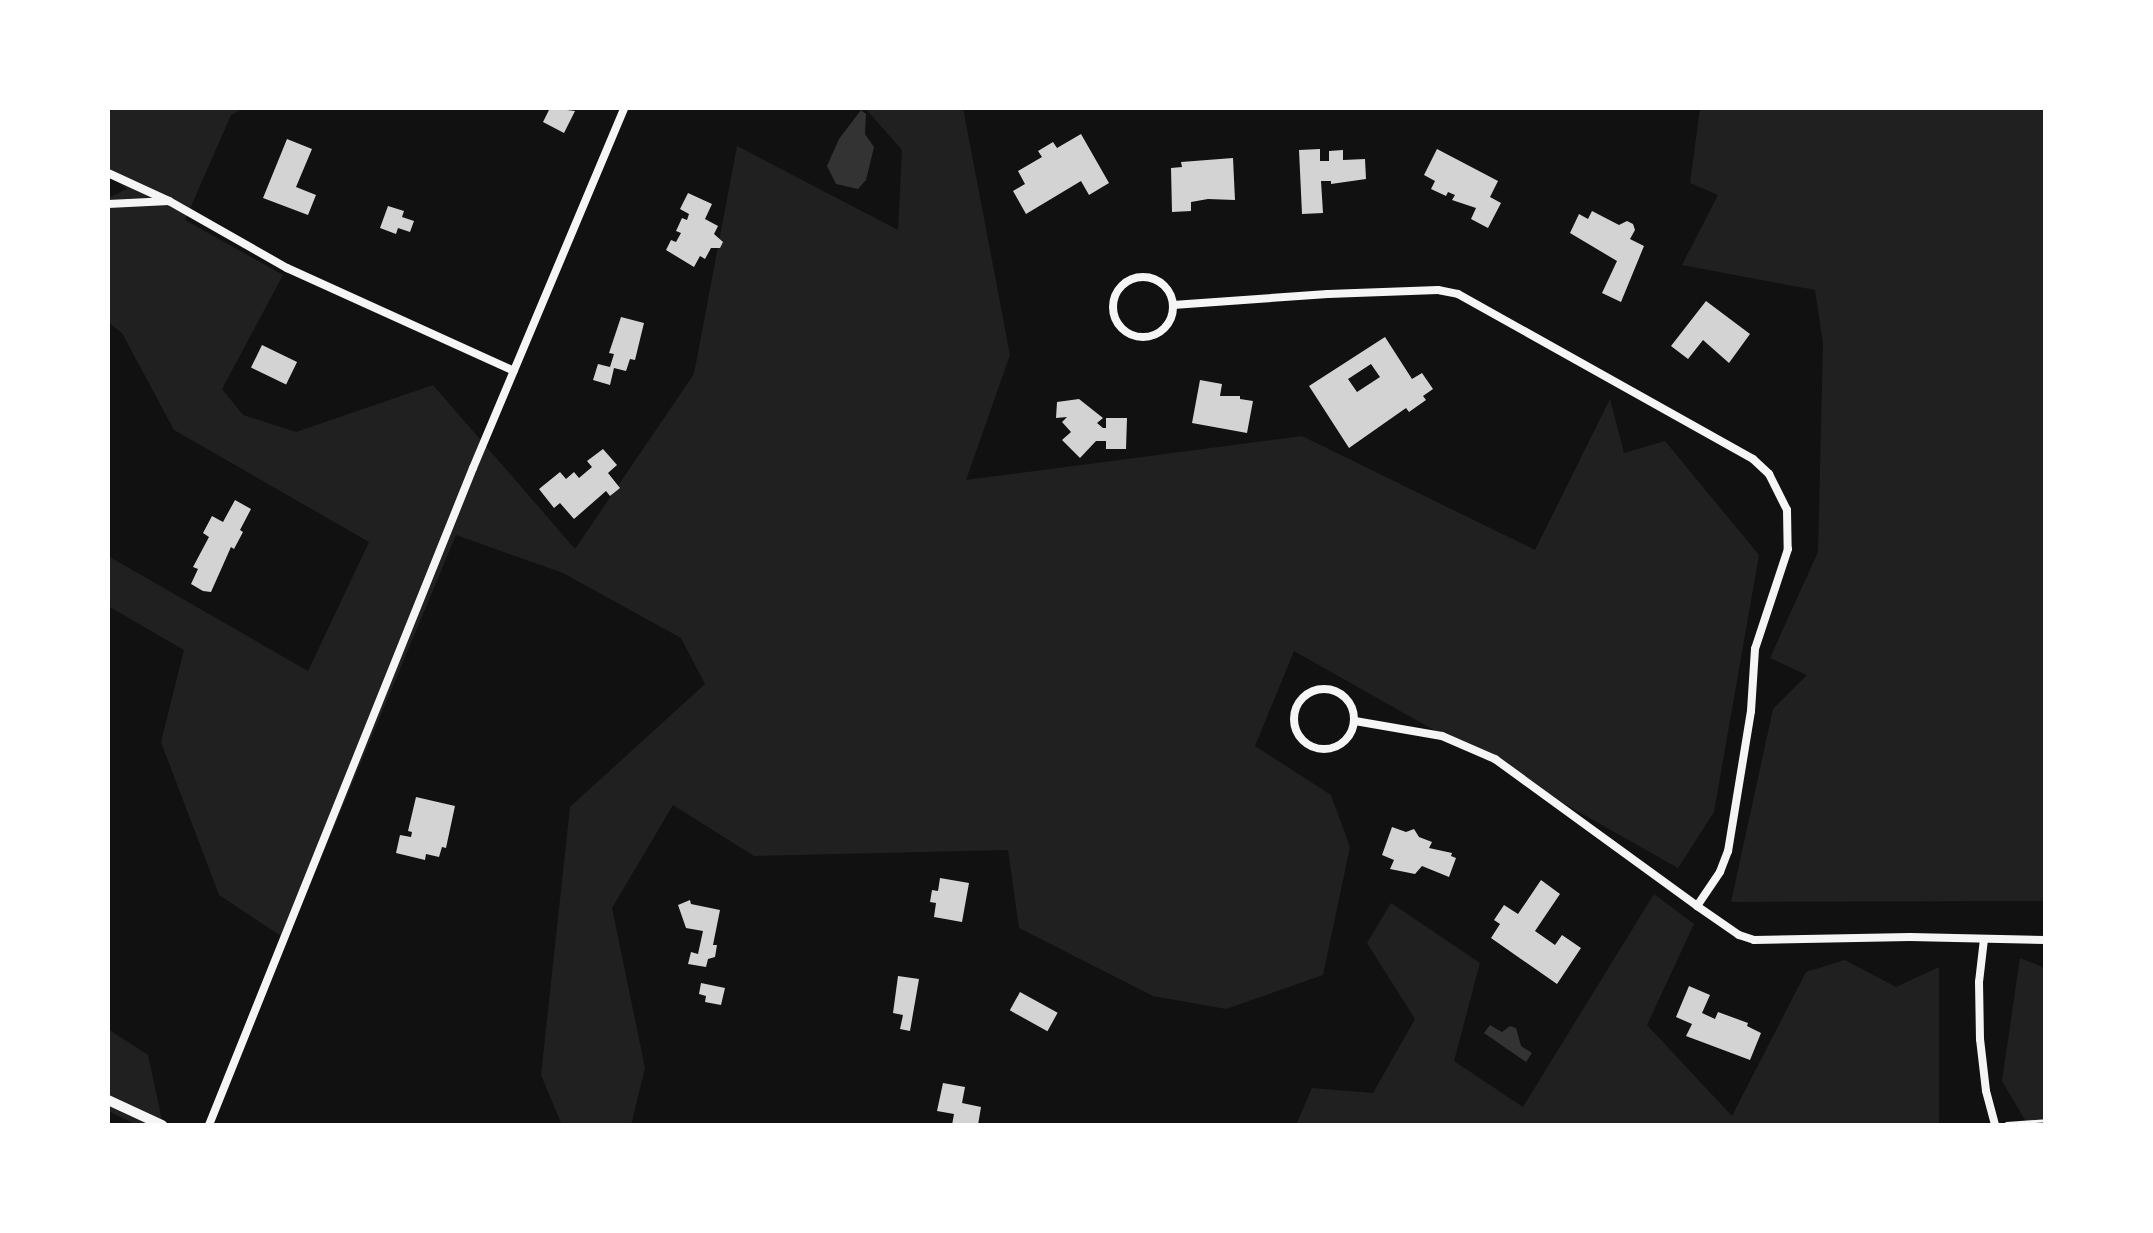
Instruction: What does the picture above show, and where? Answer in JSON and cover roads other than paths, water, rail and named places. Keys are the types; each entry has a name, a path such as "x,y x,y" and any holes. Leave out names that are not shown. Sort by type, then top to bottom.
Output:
{"street":[{"path":"209,1125 514,371 624,108"},
{"path":"108,173 169,201 287,268 514,371"},
{"path":"108,204 169,201"},
{"path":"1140,277 1162,284 1173,305 1166,327 1145,338 1123,330 1112,310 1120,288 1140,277"},
{"path":"1173,305 1343,293 1438,290 1458,294 1753,459 1769,474 1787,510 1788,549 1755,649 1751,711 1728,851 1720,872 1697,906"},
{"path":"1330,689 1349,701 1355,721 1343,743 1320,750 1299,737 1294,713 1308,693 1330,689"},
{"path":"1355,721 1442,736 1495,759 1697,906 1739,935 1754,940 2045,940"},
{"path":"1984,939 1979,982 1980,1039 1986,1091 1995,1124"},
{"path":"108,1100 162,1125"}]}
